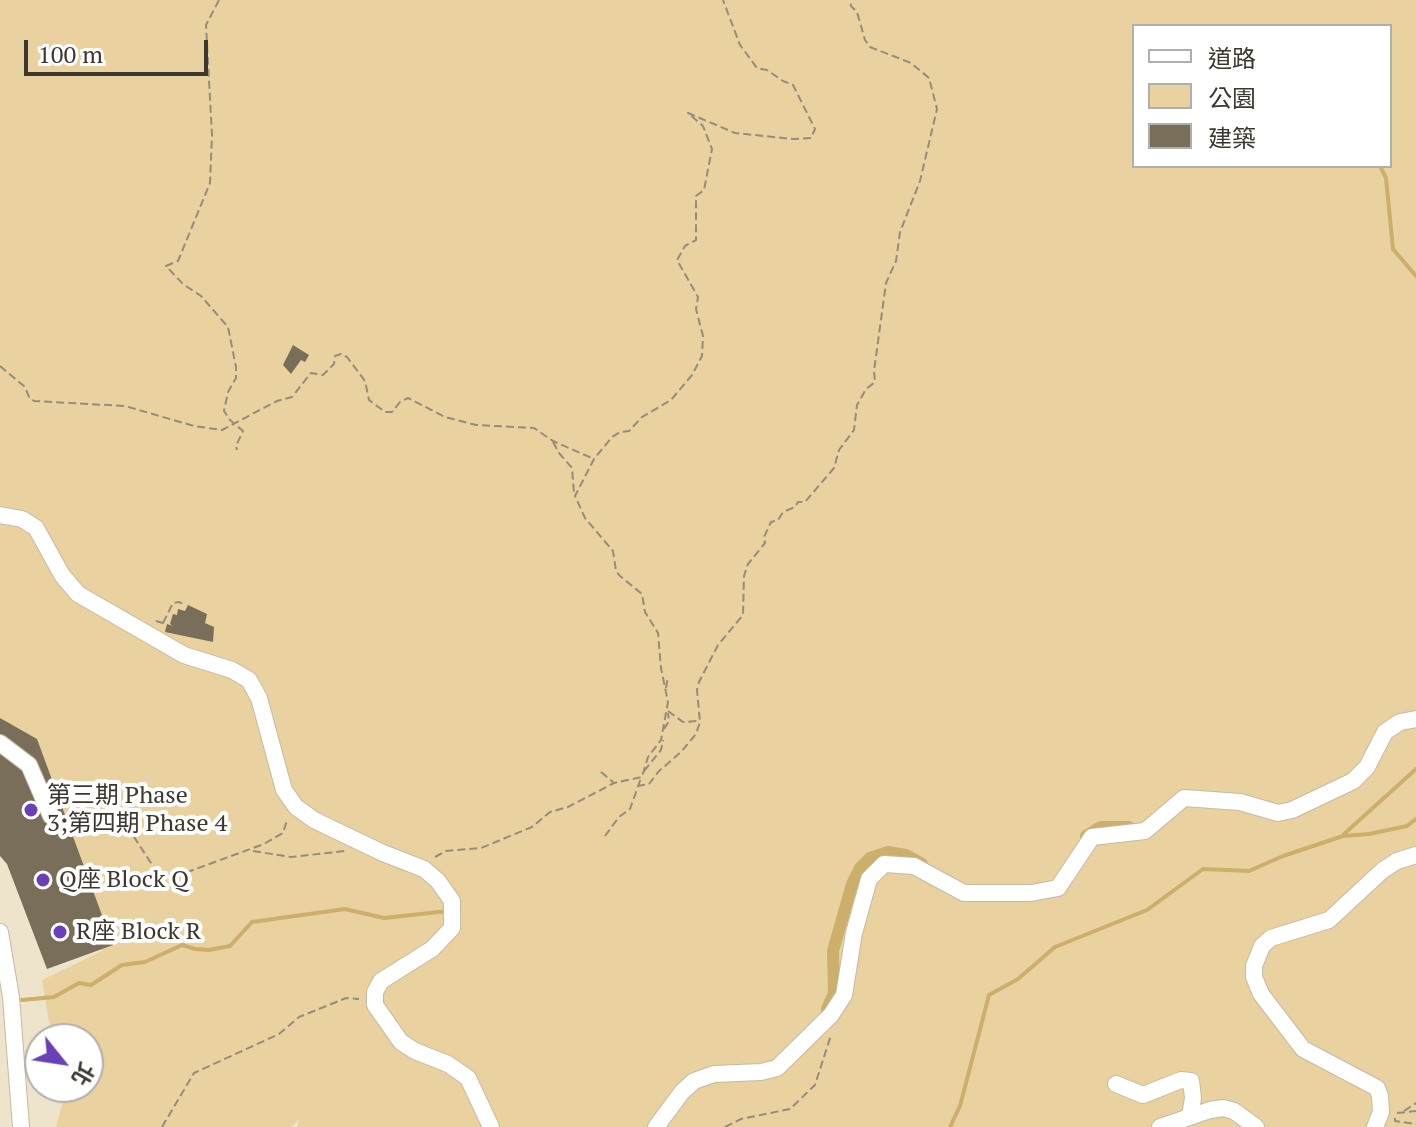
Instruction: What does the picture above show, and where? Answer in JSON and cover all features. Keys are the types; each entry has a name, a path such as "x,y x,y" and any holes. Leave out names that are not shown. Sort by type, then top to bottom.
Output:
{"street":[{"path":"0,515 22,519 36,528 62,575 78,594 184,655 232,670 249,680 259,698 282,784 290,801 314,820 432,874 451,899 453,924 446,936 381,981 375,992 375,1005 401,1042 448,1064 468,1078 491,1127"},
{"path":"656,1127 694,1081 714,1074 761,1072 777,1068 831,1015 844,995 854,933 869,879 884,864 914,866 964,893 1031,893 1058,888 1092,837 1145,831 1184,798 1240,802 1278,813 1292,810 1357,778 1367,767 1389,728 1416,719"},
{"path":"0,743 29,765 51,816"},
{"path":"1375,1127 1381,1112 1377,1088 1303,1049 1261,994 1254,966 1262,946 1271,938 1284,931 1329,920 1388,866 1416,855"},
{"path":"0,932 11,997 21,1127"},
{"path":"1116,1084 1143,1095 1181,1080 1191,1081 1193,1098 1190,1116"},
{"path":"1160,1127 1223,1108 1234,1111 1256,1127"}],"path":[{"path":"219,0 206,25 212,135 210,183 178,261 166,266 183,284 201,296 228,327 236,378 228,392 224,411 243,431 237,450"},
{"path":"575,496 594,459 617,433 629,431 642,417 671,400 692,375 702,356 703,336 696,309 698,297 677,260 685,246 696,240 696,196 704,190 712,149 703,126 688,113 735,133 793,139 811,138 815,129 793,85 767,70 757,68 740,45 723,0"},
{"path":"637,786 649,784 696,734 700,722 699,682 718,645 743,615 744,576 748,564 765,543 764,537 771,522 778,520 783,512 795,507 798,502 805,502 834,468 839,450 854,430 857,405 866,389 875,382 874,366 886,283 896,261 900,232 920,181 938,117 929,78 911,63 870,47 850,0"},
{"path":"0,366 25,387 34,401 125,406 217,430 228,429 277,401 292,397 311,373 323,375 334,364 335,356 341,354 347,357 365,381 369,400 385,412 392,412 408,398 445,417 476,425 534,428 553,441 594,459"},
{"path":"553,441 572,468 575,496 585,518 613,551 620,576 643,596 645,612 658,633 667,710 662,735 648,757 630,809 619,817 605,836"},
{"path":"162,624 173,603 186,605"},
{"path":"664,691 668,676"},
{"path":"667,710 683,722 700,722"},
{"path":"601,772 614,783"},
{"path":"427,861 446,851 481,848 532,827 550,812 568,807 614,783 642,777"},
{"path":"80,810 127,831 153,866 174,877 252,850 283,833 289,815"},
{"path":"252,850 304,857 365,845"},
{"path":"162,1127 194,1073 279,1034 299,1017 346,998 361,999 375,1005"},
{"path":"725,1127 741,1119 790,1109 815,1085 833,1031"},
{"path":"1403,1112 1416,1103"},
{"path":"1390,1113 1416,1111"},
{"path":"1395,1113 1395,1121 1416,1124"}],"green space":[{"path":"0,0 1416,0 1416,1127 297,1127 299,1119 291,1127 56,1127 62,1103 104,1103 104,1023 49,1023 42,980 102,951 0,740"}],"building":[{"path":"293,345 309,355 291,374 283,365"},
{"path":"188,605 207,614 205,623 214,627 213,642 165,632 167,624 173,626 170,624 173,614 177,615 178,609 185,611"},
{"name":"第三期 Phase 3;第四期 Phase 4","path":"0,718 37,739 113,945 47,969 7,864 0,856"}],"waterway":[{"path":"1381,168 1386,178 1393,249 1416,276"},
{"path":"1344,834 1416,769"},
{"path":"950,1127 960,1106 989,995 1018,979 1055,947 1147,910 1203,869 1249,871 1343,836 1407,826 1416,819"},
{"path":"1086,836 1101,827 1129,827"},
{"path":"827,1009 834,993 833,951 852,884 860,868 870,858 888,852 906,855 922,864"},
{"path":"22,1000 54,997 79,983 91,985 122,965 145,962 182,945 209,950 230,946 252,922 345,909 384,918 448,911"}],"place":[{"name":"第三期 Phase 3;第四期 Phase 4","path":"31,810"},
{"name":"Q座 Block Q","path":"43,880"},
{"name":"R座 Block R","path":"60,932"}]}
